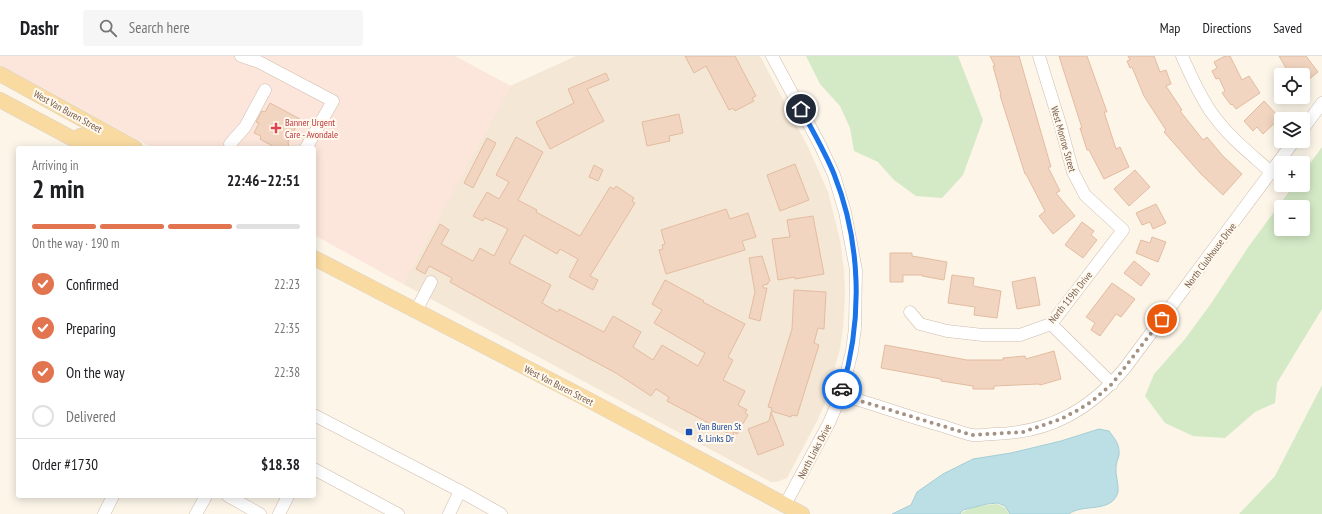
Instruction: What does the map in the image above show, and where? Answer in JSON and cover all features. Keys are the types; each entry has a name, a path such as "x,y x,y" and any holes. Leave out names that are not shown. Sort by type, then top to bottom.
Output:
{"main road":[{"name":"West Van Buren Street","path":"0,74 131,146"},
{"path":"0,92 54,120 63,120 77,116"},
{"path":"0,100 86,146"},
{"path":"74,139 80,136 89,136 106,146"},
{"name":"West Van Buren Street","path":"316,259 584,398 793,510"}],"street":[{"path":"241,56 259,62 333,101 307,146"},
{"name":"North Links Drive","path":"772,56 820,145 834,175 846,212 856,270 855,328 852,351 841,395 793,510"},
{"name":"West Monroe Street","path":"1039,56 1073,172 1086,195 1123,230"},
{"path":"1182,56 1189,73 1213,115 1228,134 1272,173"},
{"path":"230,144 246,127 265,90"},
{"path":"1310,119 1322,103"},
{"name":"North Clubhouse Drive","path":"841,395 972,435 1023,432 1061,419 1078,410 1091,402 1112,384 1125,368 1289,148"},
{"name":"North 119th Drive","path":"910,312 920,324 947,331 983,335 1020,335 1051,324 1123,230"},
{"path":"416,311 431,282"},
{"path":"1051,324 1112,384"},
{"path":"316,416 502,514"},
{"path":"316,470 398,514"},
{"path":"449,514 460,491"},
{"path":"104,514 112,498"},
{"path":"196,514 205,498"},
{"path":"232,498 260,514"},
{"path":"279,514 287,498"}],"shaded area":[{"path":"0,56 455,56 511,86 403,284 316,236 316,146 149,146 0,65"},
{"path":"576,56 760,56 808,147 828,192 840,240 845,292 843,328 840,349 825,403 787,478 776,482 771,482 403,284 510,86"}],"green space":[{"path":"806,56 958,56 983,120 963,175 942,198 916,196 894,180 878,162 854,151 850,128 840,106 820,84"},
{"path":"1322,147 1322,309 1277,383 1275,403 1255,412 1225,438 1193,436 1165,423 1145,396 1154,374 1185,339 1274,212 1274,236 1310,236 1310,200 1283,200 1289,192 1310,192 1310,163"},
{"path":"1322,385 1322,514 1239,514 1275,476"},
{"path":"998,504 1005,508 1009,514 961,514 969,509 984,505"}],"water":[{"path":"1099,429 1109,431 1119,448 1119,455 1116,464 1118,492 1115,499 1103,506 1081,509 1069,514 1010,514 1005,506 998,503 963,510 960,514 892,514 911,505 917,492 943,474 973,459 1011,453 1061,441"}],"building":[{"path":"685,56 735,56 756,96 752,98 754,101 735,111 733,108 729,110 706,66 694,73"},
{"path":"990,56 1019,56 1051,167 1048,167 1060,191 1056,193 1075,216 1053,234 1039,216 1045,211 1025,174 1000,95 993,66 995,66"},
{"path":"1059,56 1087,56 1107,112 1104,112 1116,149 1120,147 1129,167 1104,179 1089,150 1087,150 1080,128 1082,128"},
{"path":"1128,56 1154,56 1160,72 1166,70 1171,84 1166,86 1182,110 1180,111 1203,140 1207,137 1222,155 1242,174 1223,195 1201,174 1164,132 1166,130 1144,96 1132,67 1130,68 1127,61 1130,60"},
{"path":"1225,56 1230,56 1242,80 1249,76 1260,93 1236,109 1222,93 1225,91 1219,78 1216,79 1212,71 1217,68 1214,62"},
{"path":"1279,56 1306,56 1318,72 1310,78 1310,68 1286,68"},
{"path":"606,73 609,80 587,89 604,121 550,149 536,122 574,103 568,89"},
{"path":"1264,101 1274,112 1274,124 1263,134 1257,127 1253,131 1244,121"},
{"name":"Banner Urgent Care - Avondale","path":"270,103 300,119 288,142 289,146 272,146 260,139 261,136 254,133 259,123 256,122 262,111 265,112"},
{"path":"679,114 683,133 669,136 670,141 647,146 642,122"},
{"path":"516,137 543,152 518,200 537,210 536,212 580,236 610,187 614,189 616,186 634,198 632,201 635,203 590,276 598,280 593,290 569,277 578,259 560,249 557,254 524,235 509,263 551,285 542,303 558,312 559,309 604,332 613,316 641,332 633,347 653,360 662,345 698,366 705,353 654,323 662,310 652,304 665,280 745,324 728,357 733,360 723,380 745,391 738,405 747,410 745,413 748,415 737,434 734,432 733,436 667,401 669,397 656,389 651,396 616,373 450,282 452,278 429,266 425,274 416,269 440,224 449,230 441,244 473,261 480,248 494,256 508,229 485,218 483,221 473,216 487,192 499,199 509,182 496,175"},
{"path":"487,138 496,143 473,188 464,183"},
{"path":"795,164 809,200 780,211 767,175"},
{"path":"594,165 603,170 598,181 589,177"},
{"path":"1135,170 1150,187 1129,206 1114,189"},
{"path":"1156,204 1166,223 1153,229 1150,222 1142,225 1136,213"},
{"path":"726,209 730,219 748,213 756,237 742,241 745,250 666,274 659,250 663,249 662,245 665,244 661,230"},
{"path":"813,216 824,274 795,279 795,277 778,280 772,239 790,237 787,220"},
{"path":"1082,222 1094,231 1091,235 1097,240 1083,258 1065,245"},
{"path":"1152,237 1166,242 1158,262 1136,253 1141,240 1150,243"},
{"path":"890,253 912,253 912,256 947,262 944,280 922,275 903,275 903,282 890,282"},
{"path":"762,256 770,281 768,284 763,285 763,288 767,288 760,321 749,318 755,292 749,258"},
{"path":"1134,261 1150,274 1141,286 1124,273"},
{"path":"952,275 974,278 973,286 1001,291 997,318 974,315 975,307 948,303"},
{"path":"1035,277 1040,305 1017,309 1012,282"},
{"path":"1112,283 1135,299 1121,317 1116,314 1100,336 1091,330 1095,323 1086,317"},
{"path":"794,290 826,292 824,329 818,328 814,343 819,345 797,416 792,415 791,417 771,411 772,408 768,407 792,329"},
{"path":"885,345 967,360 1003,360 1003,358 1025,356 1026,359 1054,351 1061,379 1040,385 994,386 994,389 973,389 973,386 941,381 941,379 881,368"},
{"path":"771,412 784,445 758,455 748,429 769,421"}],"way so far":[{"path":"842,389 841,395 972,435 1023,432 1061,419 1091,402 1112,384 1162,319"}],"place":[{"name":"Banner Urgent Care - Avondale","path":"276,128"},
{"name":"Van Buren St & Links Dr","path":"689,432"}],"route":[{"path":"801,109 834,175 846,212 853,246 856,270 855,328 852,351 842,389"}]}
